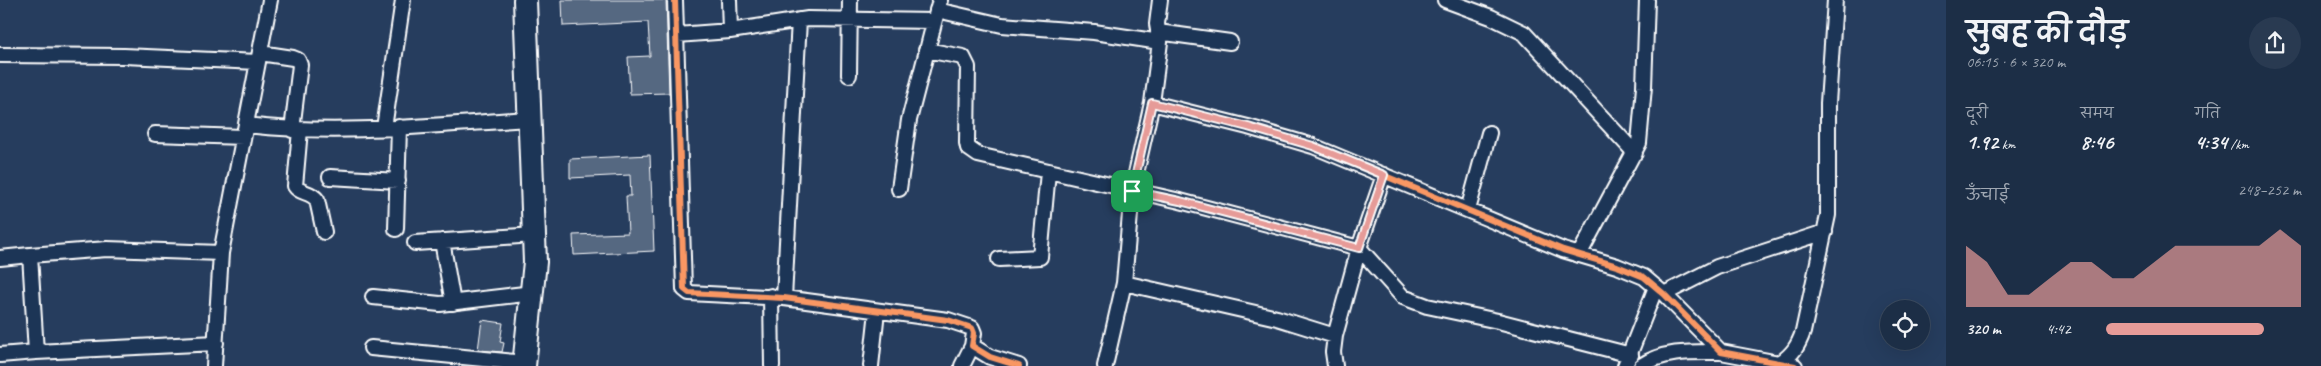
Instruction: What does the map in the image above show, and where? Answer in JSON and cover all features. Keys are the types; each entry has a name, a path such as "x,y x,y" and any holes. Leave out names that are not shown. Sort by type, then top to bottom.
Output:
{"highway":[{"path":"525,0 534,235 533,293 525,364"}],"street":[{"path":"214,366 221,252 270,0"},
{"path":"384,128 403,0"},
{"path":"675,0 684,289 689,293 777,297 948,320 966,325 972,328 974,333 972,346 962,366"},
{"path":"729,0 730,31"},
{"path":"849,75 850,0"},
{"path":"1105,366 1124,283 1132,191 1152,103 1159,37 1160,0"},
{"path":"1445,0 1491,17 1524,33 1636,153"},
{"path":"1579,255 1636,153 1641,132 1647,0"},
{"path":"1780,363 1791,356 1798,346 1803,332 1828,215 1828,103 1834,0"},
{"path":"676,35 730,31 799,20 850,20 937,10 1002,24 1230,42"},
{"path":"899,189 909,120 937,10"},
{"path":"772,366 799,20"},
{"path":"926,50 963,57 966,61 968,67 968,148 978,155 1190,204 1359,248 1403,297 1427,306 1498,321 1628,360 1660,290 1717,267 1825,232"},
{"path":"0,55 294,58 298,60 300,65 295,186 297,190 314,196 317,200 324,232"},
{"path":"1152,103 1248,127 1304,144 1384,175 1562,250 1617,266 1644,277 1660,290 1721,352"},
{"path":"155,134 384,128 530,118"},
{"path":"396,229 399,127"},
{"path":"1468,210 1489,132"},
{"path":"999,259 1040,257 1048,172"},
{"path":"1335,366 1333,352 1335,336 1359,248 1384,175"},
{"path":"330,177 398,181"},
{"path":"416,244 534,235"},
{"path":"442,242 452,303"},
{"path":"0,258 106,249 221,252"},
{"path":"30,255 36,352"},
{"path":"1124,283 1276,318 1335,336"},
{"path":"373,297 440,304 533,293"},
{"path":"870,366 877,311"},
{"path":"0,355 120,350 216,343"},
{"path":"972,346 990,357 1019,366"},
{"path":"371,348 525,364"},
{"path":"1641,366 1658,357 1688,352 1721,352 1795,366"}],"building":[{"path":"562,0 666,0 669,93 630,94 628,57 650,56 648,22 563,26"},
{"path":"650,155 654,251 574,255 573,235 628,233 626,196 631,196 630,175 570,178 570,159"},
{"path":"482,320 503,323 500,342 504,343 502,352 478,350"}],"cycle path":[{"path":"675,0 684,289 689,293 784,298 948,320 972,328 974,333 972,346 990,357 1019,366"},
{"path":"1152,103 1248,127 1313,146 1563,250 1617,266 1644,277 1664,294 1721,352 1795,366"}],"route":[{"path":"1152,103 1248,127 1313,146 1384,175 1359,248 1180,201 1132,191 1152,103"}]}
